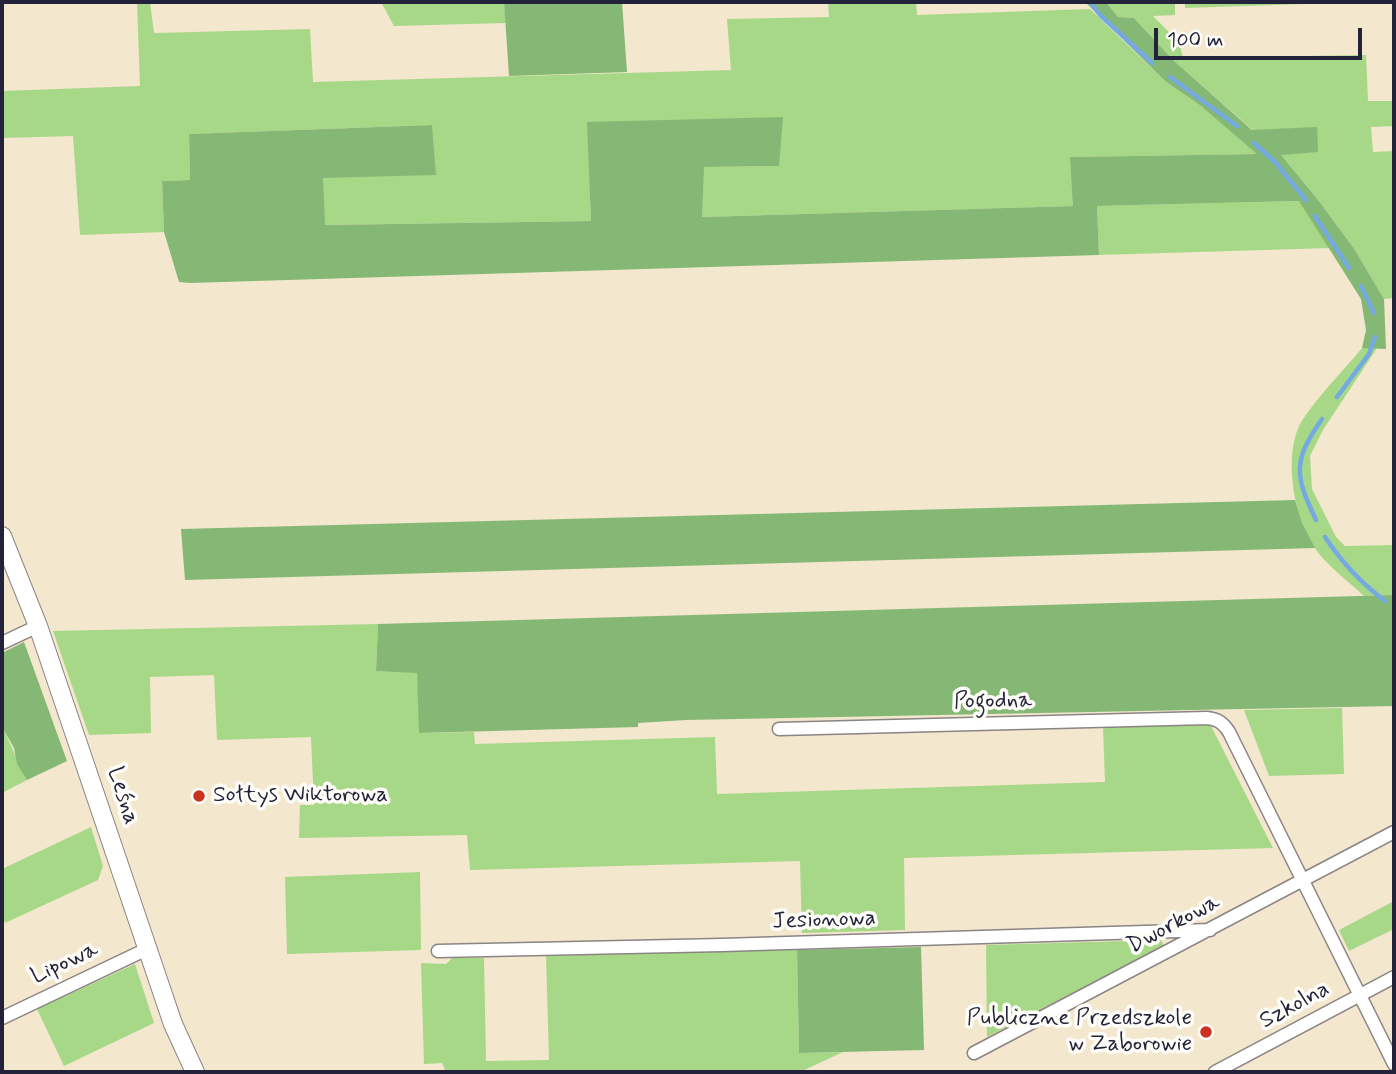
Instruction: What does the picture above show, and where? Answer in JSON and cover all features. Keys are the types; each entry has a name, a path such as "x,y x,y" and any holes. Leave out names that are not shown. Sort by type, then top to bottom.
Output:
{"street":[{"name":"Leśna","path":"2,536 38,626 173,1024 195,1072"},
{"path":"2,643 38,626"},
{"name":"Pogodna","path":"779,729 1207,718 1224,724 1229,732 1301,881"},
{"name":"Dworkowa","path":"974,1053 1394,832"},
{"path":"1301,881 1394,1064"},
{"name":"Jesionowa","path":"438,951 1210,930"},
{"name":"Lipowa","path":"2,1018 147,949"},
{"name":"Szkolna","path":"1215,1072 1394,977"}],"green space":[{"path":"137,2 150,2 154,33 310,29 313,82 731,70 727,19 829,17 828,2 916,2 917,15 1090,9 1165,81 1201,106 1258,154 1071,157 1074,206 702,217 703,167 779,166 588,122 591,221 324,225 322,178 432,125 189,134 190,180 162,181 164,232 80,235 73,136 2,138 2,91 140,86"},
{"path":"381,2 504,2 506,23 394,26"},
{"path":"504,2 622,2 627,72 509,76"},
{"path":"1085,2 1106,2 1118,17 1134,18 1172,59 1252,130 1317,127 1318,152 1281,155 1355,250 1384,299 1386,349 1362,348 1366,330 1361,299 1299,201 1097,206 1099,255 190,283 179,282 164,232 162,181 190,180 189,134 432,125 436,175 323,178 325,225 591,221 587,122 783,117 779,166 704,167 702,217 1073,206 1070,157 1257,154 1201,106 1165,81"},
{"path":"1106,2 1175,2 1175,15 1153,16 1179,42 1183,58 1366,55 1368,101 1394,101 1394,126 1371,127 1373,152 1394,151 1394,298 1384,299 1355,250 1280,154 1172,59 1134,18 1118,17"},
{"path":"1185,2 1304,2 1304,4 1185,8"},
{"path":"1300,201 1330,248 1099,255 1097,206"},
{"path":"1362,348 1377,348 1323,430 1310,456 1312,489 1336,537 1345,546 1394,545 1394,595 1364,596 1325,560 1314,547 1300,518 1293,483 1293,448 1303,419"},
{"path":"1295,500 1302,523 1315,548 185,580 181,529"},
{"path":"1394,595 1394,706 686,720 638,723 638,727 419,733 417,673 376,671 378,624"},
{"path":"378,624 376,671 417,672 420,733 474,732 475,744 715,737 717,794 1105,782 1103,726 1210,724 1273,848 904,858 905,930 802,933 800,861 470,870 467,835 299,838 300,805 314,805 311,737 217,740 214,675 150,677 151,733 89,735 53,631"},
{"path":"24,642 67,761 27,780 17,764 14,748 2,727 2,653"},
{"path":"1342,708 1344,774 1269,776 1244,710"},
{"path":"2,727 27,780 2,793"},
{"path":"91,827 103,866 98,880 5,923 2,916 2,869"},
{"path":"420,872 421,950 287,954 285,877"},
{"path":"1394,901 1394,929 1349,951 1339,930"},
{"path":"1161,940 1164,946 987,1037 986,945"},
{"path":"921,947 924,1050 799,1053 797,950"},
{"path":"797,950 799,1053 843,1052 800,1072 446,1072 442,1063 424,1064 421,963 446,964 452,958 484,958 486,1061 549,1060 546,956"},
{"path":"135,964 154,1023 64,1066 37,1009"}],"waterway":[{"path":"1090,2 1100,15 1152,63"},
{"path":"1170,77 1237,126"},
{"path":"1254,143 1275,162 1306,200"},
{"path":"1315,216 1349,268"},
{"path":"1361,286 1374,313"},
{"path":"1337,397 1369,354 1375,337"},
{"path":"1316,520 1304,491 1300,468 1306,446 1322,419"},
{"path":"1325,537 1352,572 1385,601"}],"place":[{"name":"Sołtys Wiktorowa","path":"199,796"},
{"name":"Publiczne Przedszkole w Zaborowie","path":"1206,1032"}]}
